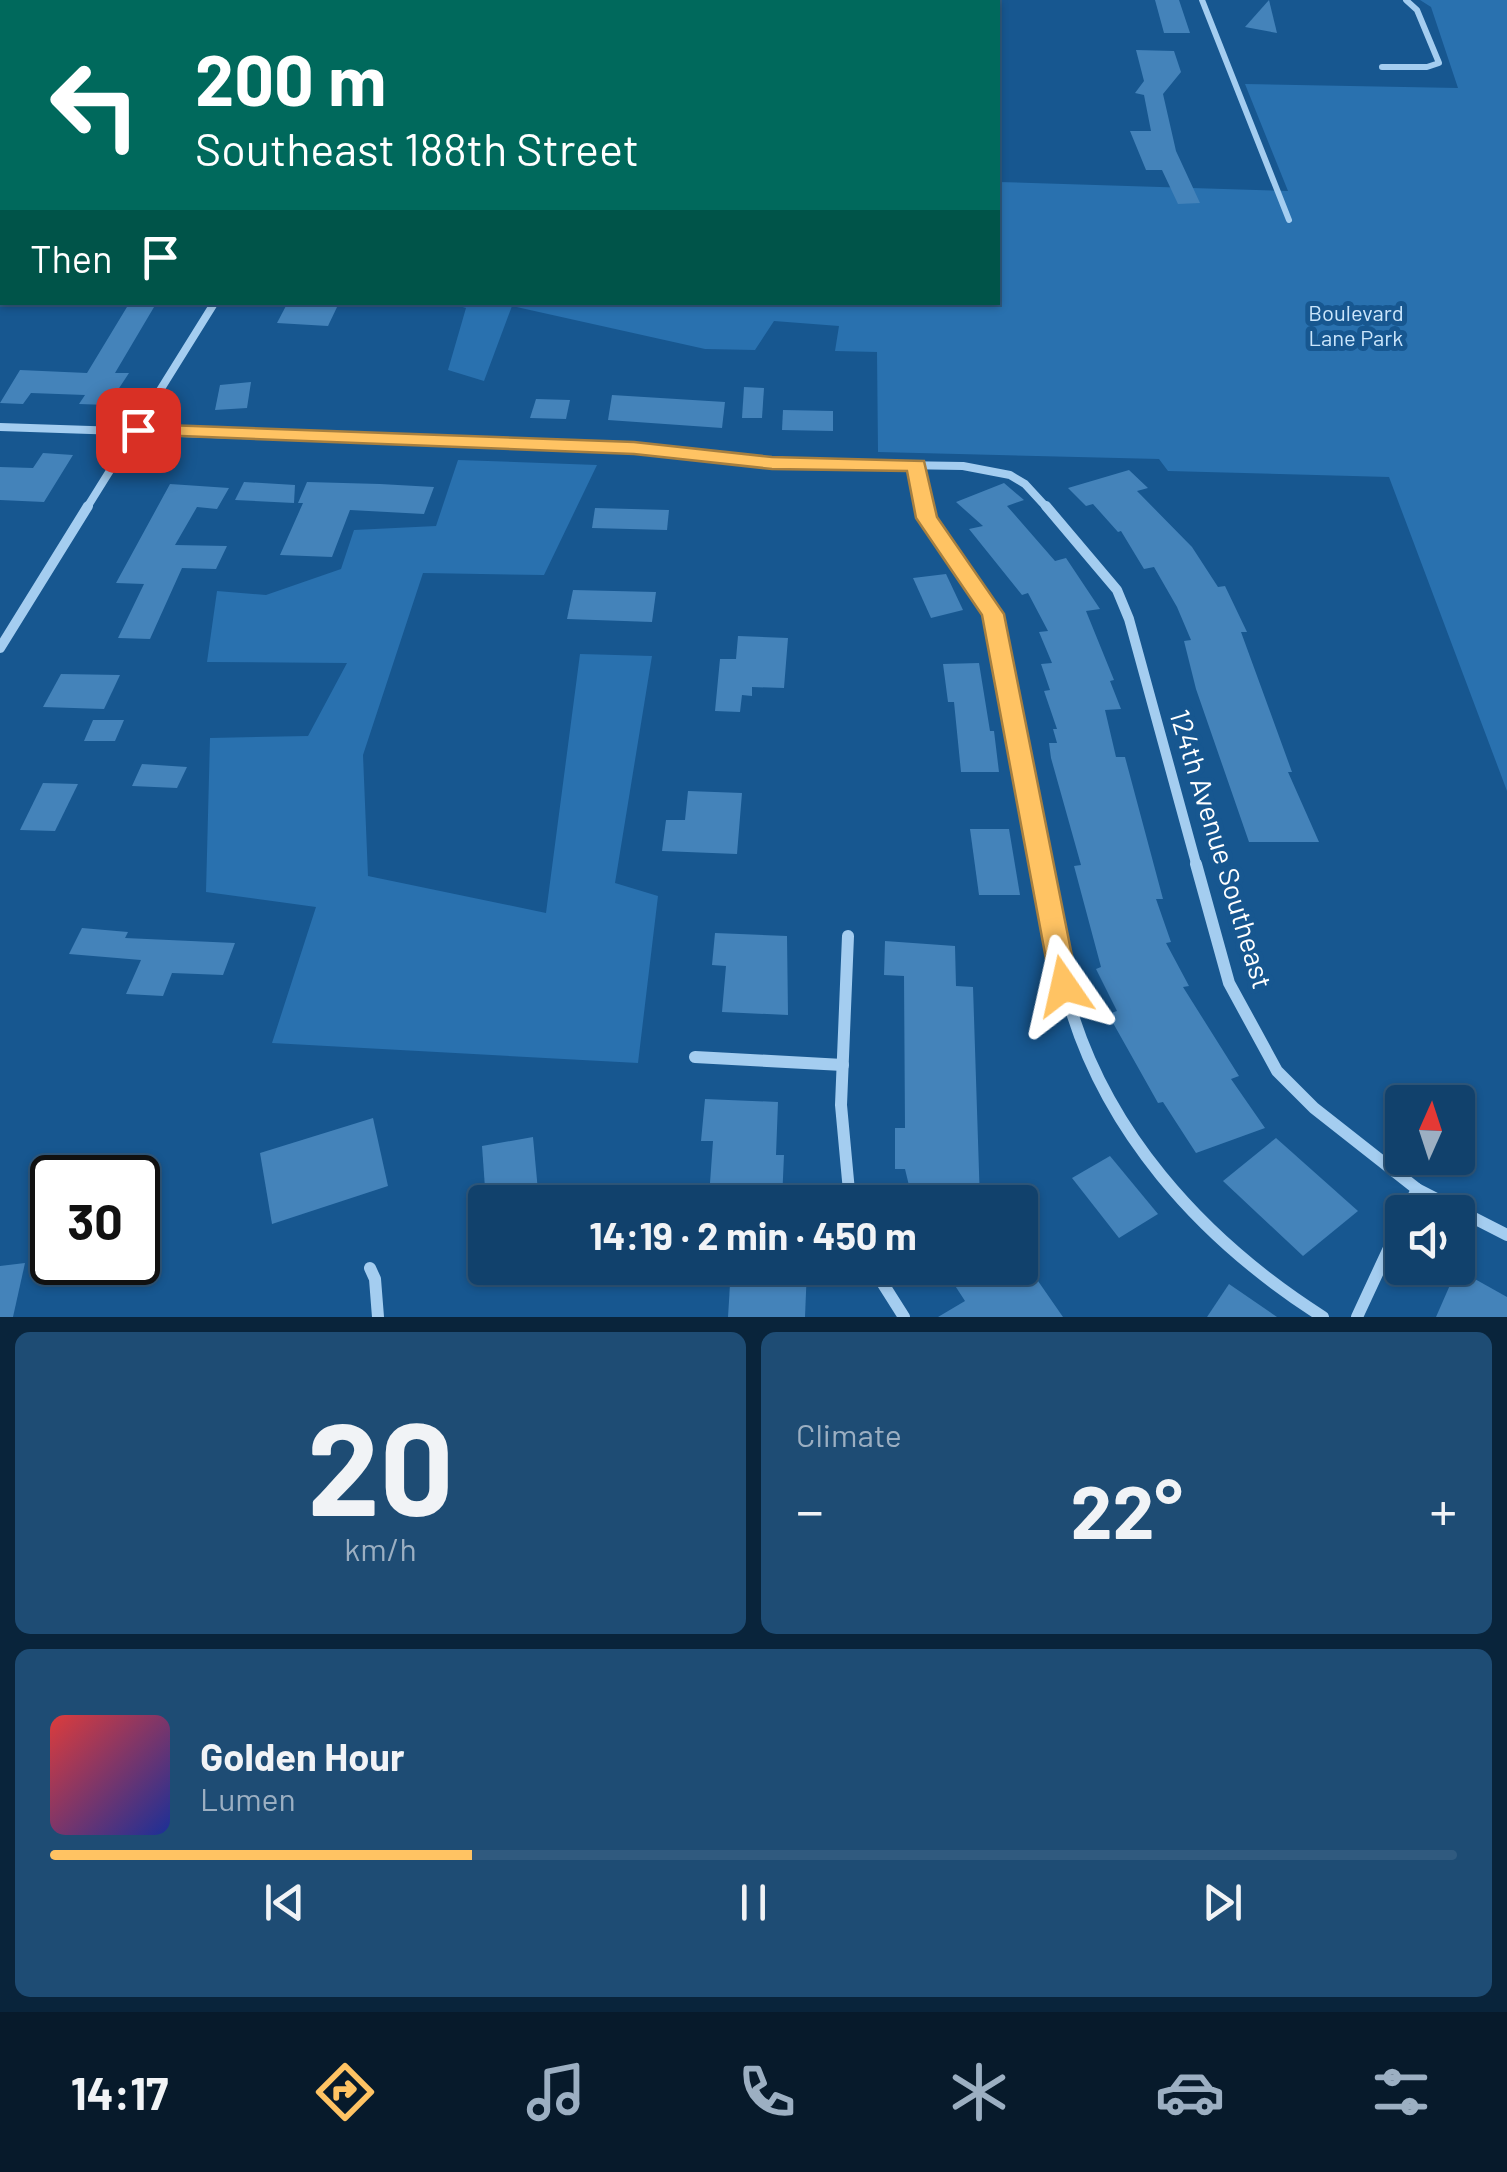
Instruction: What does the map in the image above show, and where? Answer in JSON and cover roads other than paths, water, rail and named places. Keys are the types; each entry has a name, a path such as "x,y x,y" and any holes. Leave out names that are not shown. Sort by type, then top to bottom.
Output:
{"street":[{"path":"1202,0 1288,220"},
{"path":"1382,66 1427,67 1439,63 1418,10 1406,0"},
{"path":"0,648 212,305"},
{"path":"0,426 634,448 772,463 917,465 926,518 993,614 1064,986 1081,1040 1139,1152 1190,1216 1292,1299 1323,1317"},
{"name":"124th Avenue Southeast","path":"917,465 992,470 1025,484 1117,590 1129,618 1230,984 1277,1070 1314,1108 1417,1189 1507,1235"},
{"path":"847,1185 843,1066 848,936"},
{"path":"695,1057 843,1066"},
{"path":"1414,1195 1417,1189"},
{"path":"1357,1317 1385,1257"},
{"path":"370,1268 375,1279 378,1317"},
{"path":"883,1285 904,1317"}],"park label":[{"name":"Boulevard Lane Park","path":"1356,326"}]}
